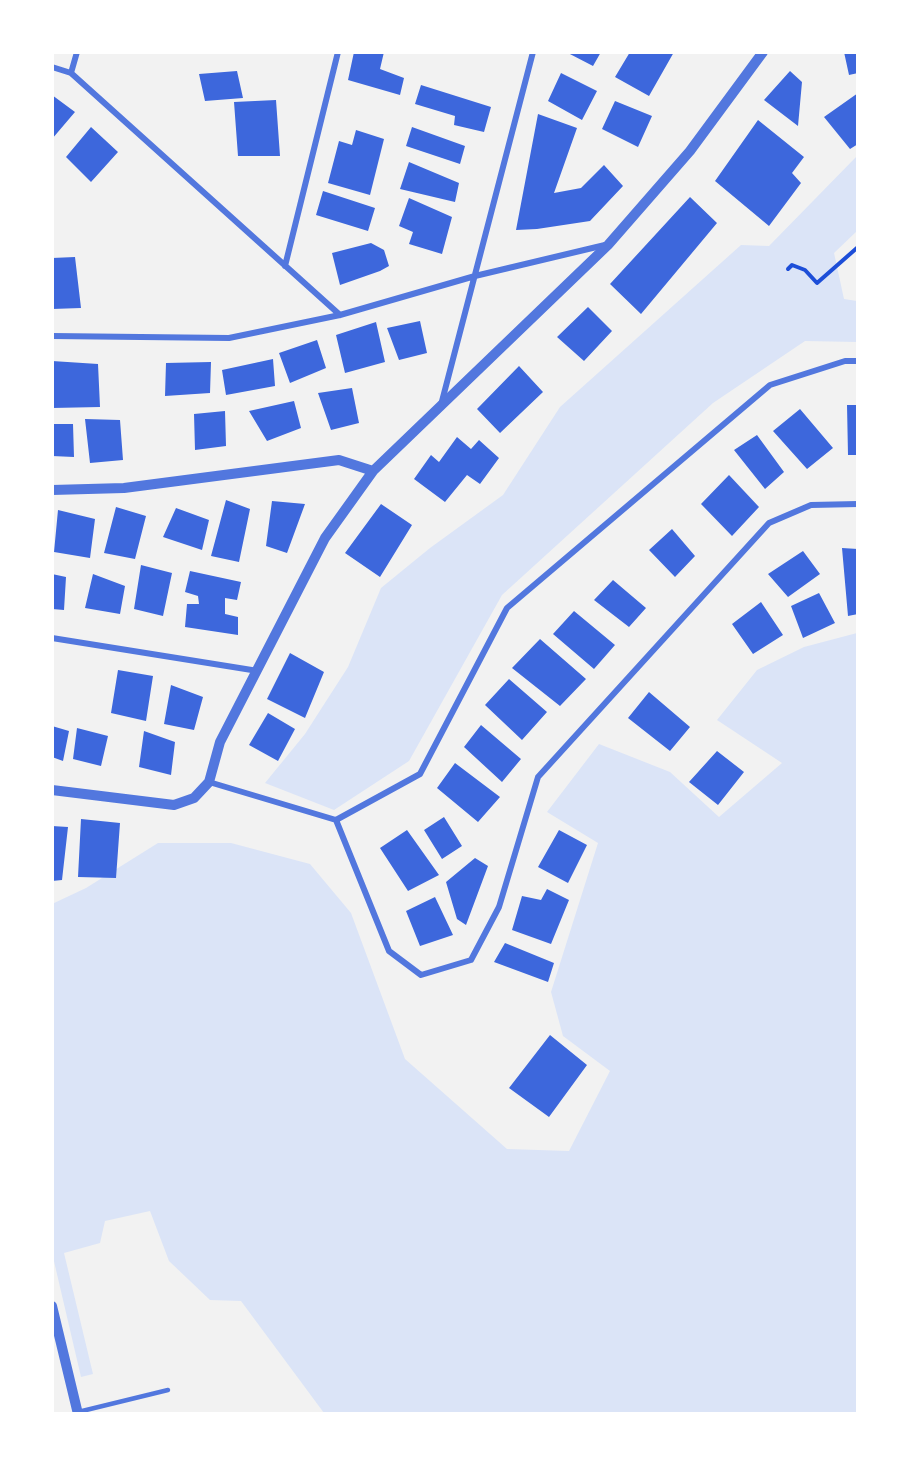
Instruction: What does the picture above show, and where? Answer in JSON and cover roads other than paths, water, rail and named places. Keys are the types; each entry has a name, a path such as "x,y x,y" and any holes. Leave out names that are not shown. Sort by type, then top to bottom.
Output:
{"street":[{"path":"71,73 76,52"},
{"path":"285,266 338,52"},
{"path":"440,408 533,52"},
{"path":"52,790 174,805 194,798 209,782 220,742 325,538 373,471 608,245 690,151 763,52"},
{"path":"52,67 71,73 340,315"},
{"path":"52,336 229,338 340,315 475,276 608,245"},
{"path":"209,782 336,820 420,774 507,608 770,386 845,361 858,361"},
{"path":"52,490 124,488 339,460 373,471"},
{"path":"336,820 389,951 421,975 471,960 499,907 538,777 769,523 811,504 858,504"},
{"path":"52,638 258,671"},
{"path":"52,1306 78,1413"}],"lane":[{"path":"78,1413 168,1390"}]}
